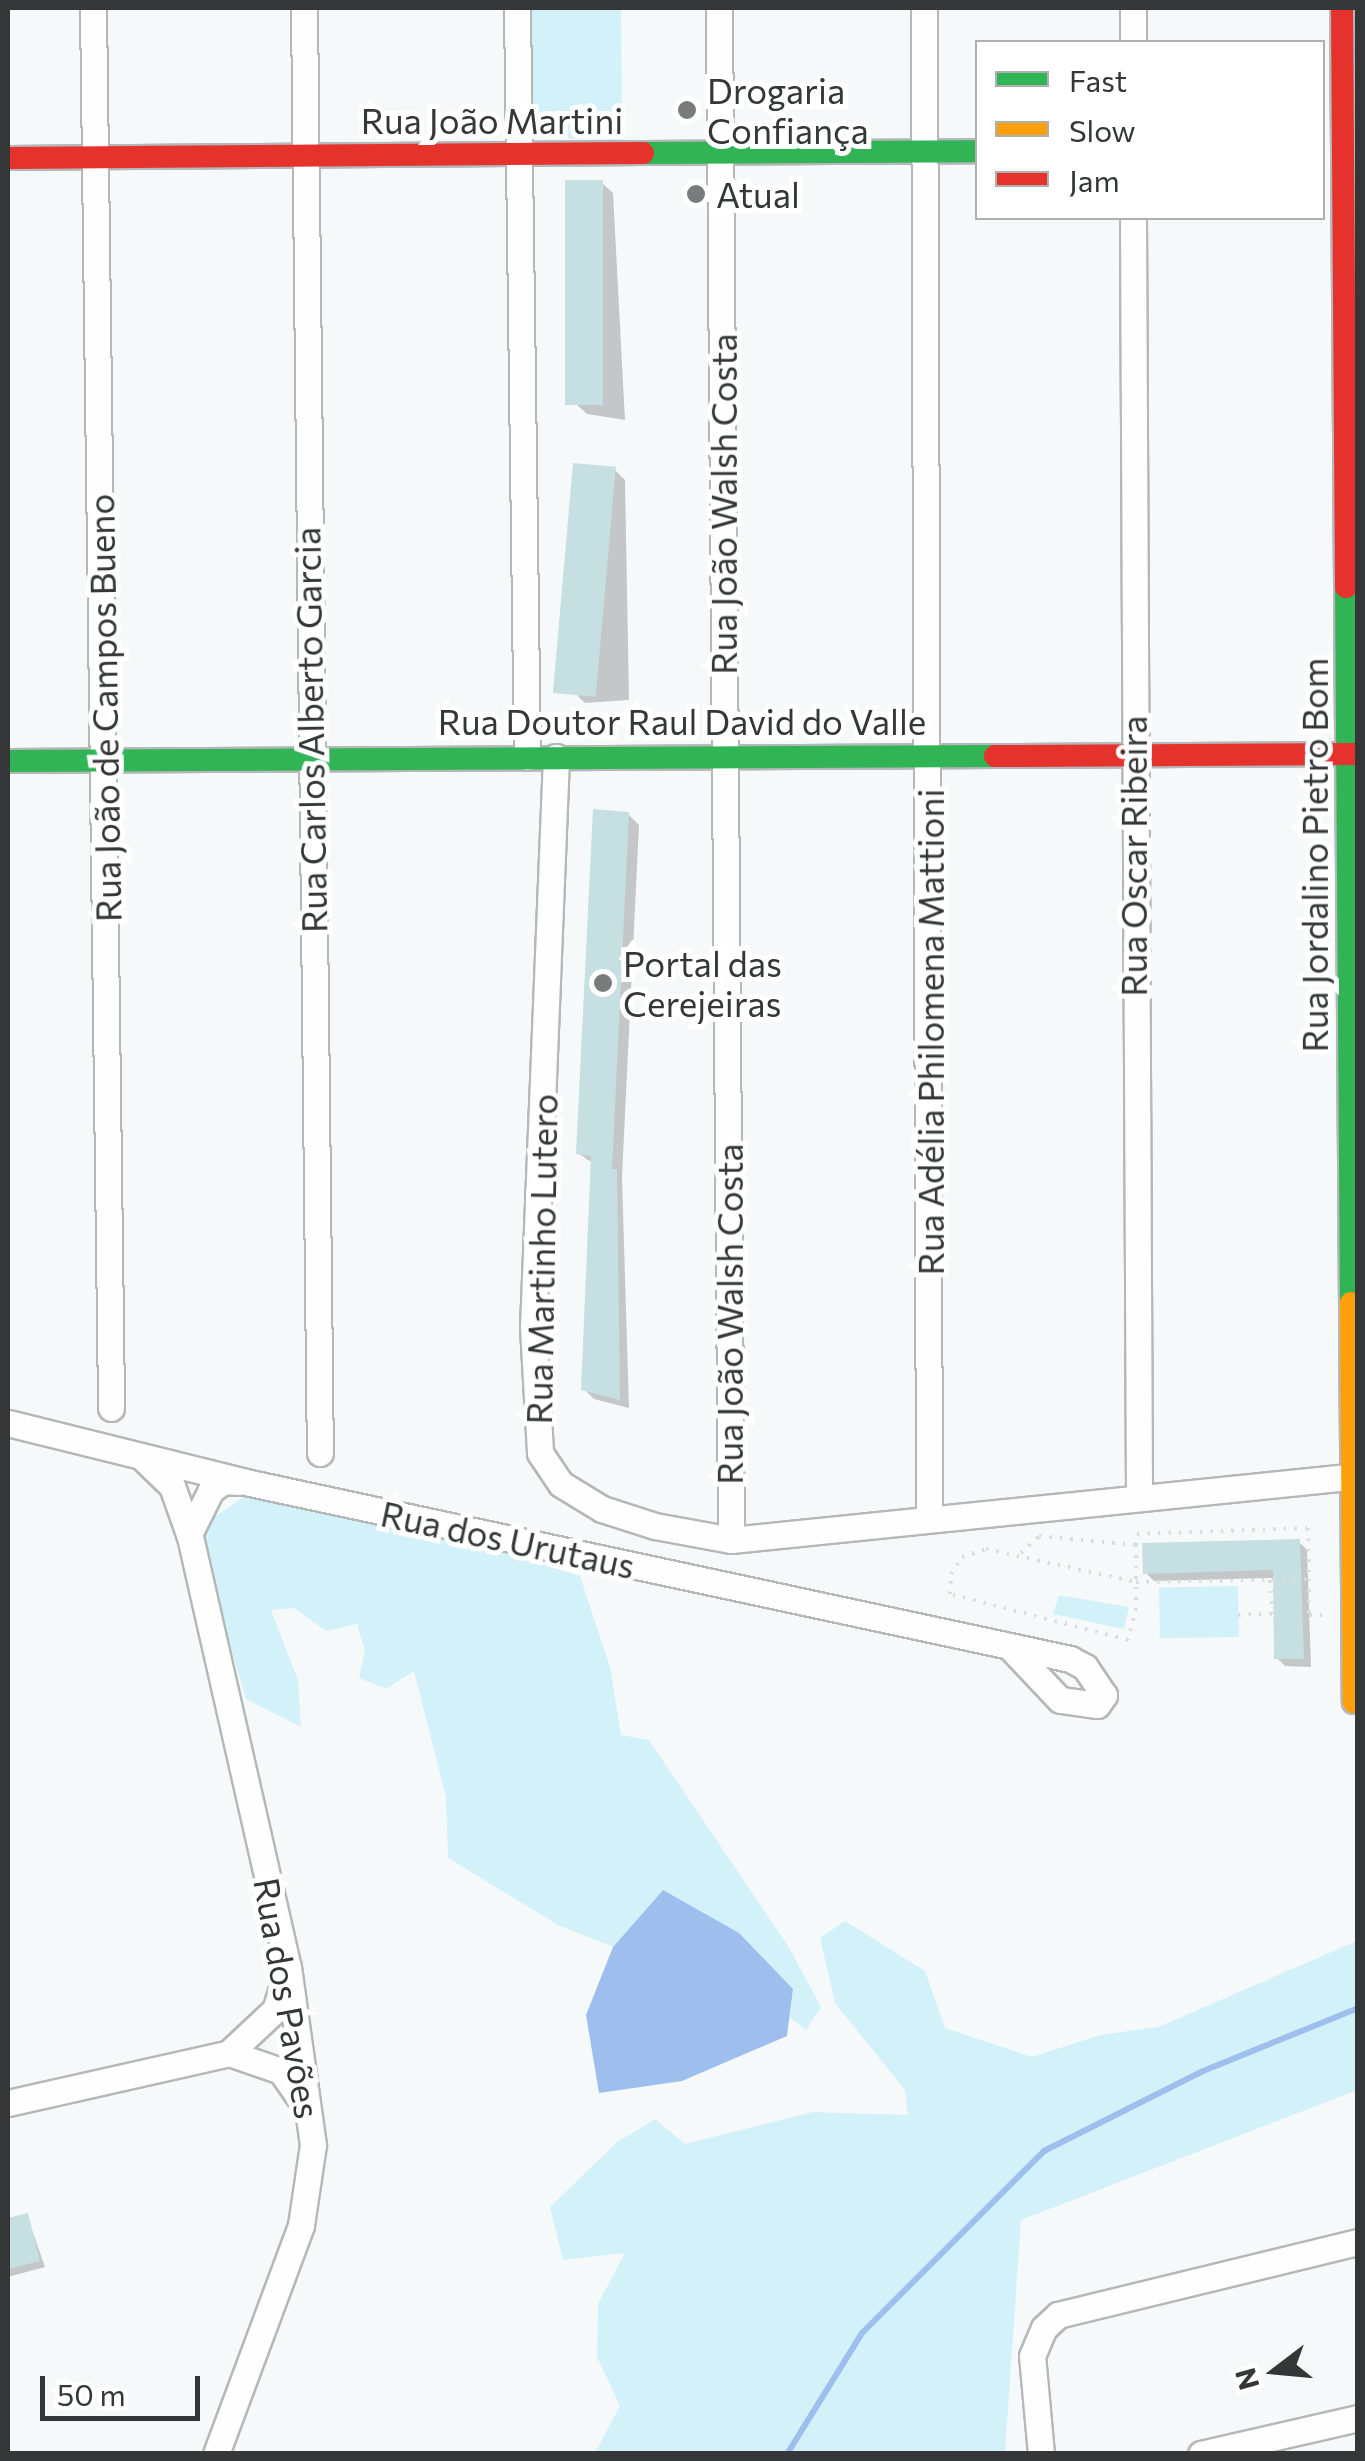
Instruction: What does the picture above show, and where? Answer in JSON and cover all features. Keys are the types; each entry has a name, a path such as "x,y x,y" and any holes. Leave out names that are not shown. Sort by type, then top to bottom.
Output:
{"street":[{"name":"Rua João de Campos Bueno","path":"93,8 106,760 111,1408"},
{"name":"Rua Carlos Alberto Garcia","path":"304,8 302,156 320,1452"},
{"path":"518,8 528,757"},
{"name":"Rua João Walsh Costa","path":"719,8 731,1540"},
{"name":"Rua Adélia Philomena Mattioni","path":"924,8 930,754 928,1516"},
{"path":"1133,8 1133,40"},
{"name":"Rua Jordalino Pietro Bom","path":"1342,8 1341,149 1353,754 1354,1702"},
{"name":"Rua João Martini","path":"8,158 975,151"},
{"name":"Rua Oscar Ribeira","path":"1133,220 1131,752 1139,1494"},
{"name":"Rua Doutor Raul David do Valle","path":"8,761 1131,752 1353,754"},
{"name":"Rua Martinho Lutero","path":"556,757 533,1327 540,1453 561,1484 602,1509 731,1540 1139,1494 1355,1476"},
{"name":"Rua dos Urutaus","path":"8,1423 250,1483 1010,1648"},
{"name":"Rua dos Pavões","path":"129,1452 158,1466 188,1534 288,1968 312,2118 301,2226 216,2454"},
{"path":"188,1534 211,1490 224,1481 250,1483"},
{"path":"8,2103 229,2053 275,2010 288,1968"},
{"path":"229,2053 281,2071 312,2118"},
{"path":"1041,2454 1032,2366 1044,2328 1077,2307 1358,2242"},
{"path":"1201,2454 1358,2418"}],"path":[{"path":"1309,1579 1136,1582 1021,1553 986,1549 962,1556 951,1574 950,1594 1128,1640 1136,1582 1137,1534 1308,1528 1309,1579 1309,1615 1328,1615"},
{"path":"1021,1553 1040,1536 1136,1545"},
{"path":"1238,1615 1274,1614 1270,1579"}],"shaded area":[{"path":"531,8 621,8 622,141 558,138 541,126 532,100"},
{"path":"251,1492 452,1537 580,1576 610,1667 621,1735 649,1740 788,1946 821,2007 806,2030 790,2017 793,1989 662,1891 613,1947 560,1926 448,1858 446,1798 414,1671 386,1689 359,1678 365,1651 357,1624 326,1631 294,1608 271,1610 298,1680 301,1727 246,1699 209,1572 204,1524"},
{"path":"1238,1586 1239,1637 1160,1638 1159,1587"},
{"path":"1059,1595 1129,1607 1124,1629 1053,1614"},
{"path":"845,1921 925,1971 945,2028 1032,2057 1100,2035 1158,2027 1357,1941 1357,2090 1021,2220 1005,2453 595,2453 620,2406 597,2357 598,2304 625,2253 563,2260 550,2207 616,2143 655,2119 685,2144 813,2112 908,2115 905,2090 835,2003 820,1938"}],"water":[{"path":"663,1890 739,1933 793,1989 787,2036 682,2081 599,2093 586,2015 613,1947"}],"building":[{"path":"565,180 603,180 603,405 565,405"},
{"path":"573,463 616,467 596,697 553,693"},
{"name":"Portal das Cerejeiras","path":"593,809 629,812 612,1169 617,1169 620,1400 581,1390 591,1156 576,1154"},
{"path":"1300,1539 1304,1659 1274,1659 1273,1570 1143,1574 1142,1543"},
{"path":"28,2213 40,2261 8,2269 8,2218"}],"waterway":[{"path":"787,2454 862,2333 1044,2151 1203,2071 1358,2008"}],"traffic: fast":[{"path":"643,153 975,151"},
{"path":"1346,587 1351,1303"},
{"path":"8,761 995,756"}],"traffic: slow":[{"path":"1351,1303 1354,1702"}],"traffic: jam":[{"path":"1342,8 1346,587"},
{"path":"8,158 643,153"},
{"path":"995,756 1358,754"}],"place":[{"name":"Drogaria Confiança","path":"687,110"},
{"name":"Atual","path":"696,194"},
{"name":"Portal das Cerejeiras","path":"603,983"}]}
